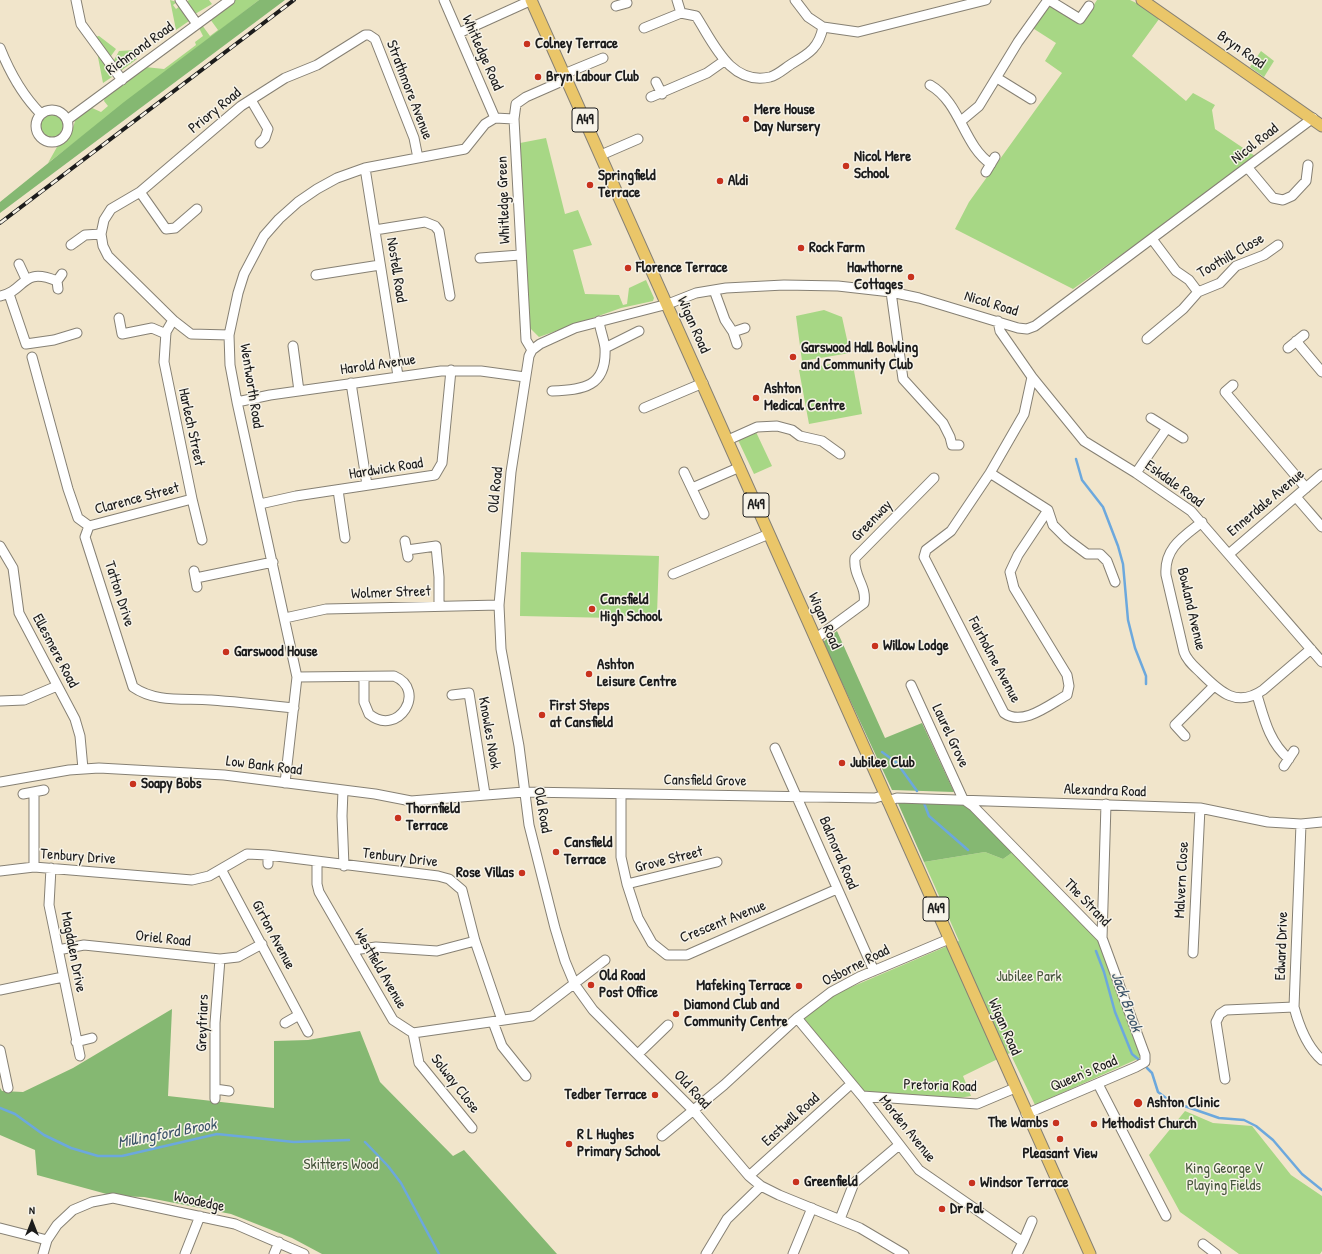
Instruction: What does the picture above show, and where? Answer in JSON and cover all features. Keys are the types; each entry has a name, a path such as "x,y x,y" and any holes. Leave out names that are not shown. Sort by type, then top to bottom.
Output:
{"main road":[{"name":"Wigan Road","path":"532,0 1026,1114 1090,1254"},
{"name":"Bryn Road","path":"1142,0 1313,118 1322,126"}],"street":[{"path":"76,0 81,24 122,80"},
{"path":"180,0 197,24"},
{"name":"Richmond Road","path":"67,120 230,0"},
{"name":"Whitledge Road","path":"444,0 495,118"},
{"path":"459,33 532,0"},
{"path":"677,0 681,13"},
{"path":"795,0 808,18 823,27 858,32 986,0"},
{"path":"961,121 979,106 1018,42 1049,0 1080,19 1089,6"},
{"path":"644,28 681,13 696,16 724,61 735,72 754,77 770,77 814,49 823,27"},
{"name":"Priory Road","path":"101,234 104,220 111,209 140,192 232,113 285,78 317,64 362,36 369,35"},
{"name":"Strathmore Avenue","path":"369,35 375,39 414,138 418,158"},
{"path":"0,48 16,82 30,103 41,114"},
{"path":"565,77 602,58"},
{"path":"651,97 662,94 707,73 724,61"},
{"name":"Whitledge Green","path":"532,350 526,340 520,255 514,118 516,104 565,77"},
{"path":"997,78 1031,100"},
{"path":"656,82 662,94"},
{"path":"930,85 943,94 961,121 978,153 990,165"},
{"path":"251,100 268,130 265,138 260,143"},
{"path":"50,110 55,110 64,115 67,120 68,130 66,136 62,140 52,143 42,139 36,130 38,119 41,114 50,110"},
{"path":"495,118 514,118"},
{"name":"Wentworth Road","path":"285,782 297,677 230,365 229,335 233,312 244,274 264,236 284,215 311,193 337,178 365,168 465,149 485,124 495,118"},
{"name":"Nicol Road","path":"668,304 696,293 714,290 784,285 838,286 891,292 919,298 1018,328 1027,329 1035,326 1313,118"},
{"path":"601,155 638,139"},
{"path":"1248,168 1273,198 1283,200 1292,196 1306,181 1308,165"},
{"name":"Nostell Road","path":"365,168 398,376"},
{"path":"140,192 166,228 176,228 197,209"},
{"path":"375,230 425,222 436,226 439,231 450,296"},
{"path":"71,245 85,235 101,234 103,246 108,256 173,320 191,334 229,335"},
{"name":"Toothill Close","path":"1152,239 1176,271 1189,280 1198,292"},
{"name":"Toothill Close","path":"1146,341 1184,309 1198,292 1220,283 1236,266 1264,255 1279,244"},
{"path":"480,258 520,255"},
{"path":"18,263 26,279"},
{"path":"316,276 380,265"},
{"path":"59,281 43,276 26,279 5,295 26,344 54,340 77,333"},
{"path":"714,290 725,320 733,332 737,344"},
{"path":"891,292 903,379 943,423 952,445 959,445"},
{"path":"532,350 557,335 599,321 668,304"},
{"path":"119,318 122,334 152,328 166,334"},
{"name":"Harlech Street","path":"173,320 166,334 164,362 192,499 202,540"},
{"path":"552,391 574,390 590,386 600,377 603,367 605,348 599,321"},
{"name":"Eskdale Road","path":"998,321 1000,331 1032,377 1084,441 1136,472 1191,511 1322,662"},
{"path":"733,332 746,328"},
{"path":"605,348 639,331"},
{"path":"1288,348 1304,335"},
{"path":"1296,341 1322,372"},
{"path":"293,346 299,391"},
{"name":"Old Road","path":"532,350 529,356 525,377 511,472 499,605 502,649 519,746 524,792 530,825 555,928 565,961 575,985 593,1010 693,1110 749,1176 761,1186 840,1219 879,1238 904,1254"},
{"path":"32,357 68,489 78,518 89,526"},
{"path":"295,359 305,358"},
{"name":"Harold Avenue","path":"237,402 351,383 450,370 487,372 525,377"},
{"name":"Hardwick Road","path":"260,504 296,496 432,476 439,472 442,463 450,370"},
{"name":"Fairholme Avenue","path":"1032,377 1024,414 990,473 951,531 926,550 924,557 1004,713 1008,716 1020,718 1033,714 1067,695 1070,686 1067,675 1018,594 1010,572 1018,555 1048,510"},
{"path":"351,383 367,485"},
{"path":"644,408 702,383"},
{"path":"1233,385 1225,392 1306,488"},
{"path":"1151,418 1183,438"},
{"path":"728,440 757,427 777,426 792,430 800,436 822,441 840,454"},
{"path":"1136,472 1166,428"},
{"path":"692,488 740,467"},
{"path":"684,472 704,514"},
{"path":"990,473 1048,510 1054,525 1067,539 1087,554 1100,554 1107,561 1110,578"},
{"name":"Ennerdale Avenue","path":"1229,554 1322,474"},
{"name":"Greenway","path":"816,639 864,603 866,594 854,568 855,558 934,478"},
{"path":"338,490 346,538"},
{"path":"1296,497 1322,527"},
{"name":"Clarence Street","path":"89,526 192,499"},
{"name":"Bowland Avenue","path":"1202,522 1172,548 1167,557 1165,568 1186,656 1214,686 1225,694 1245,698 1257,694"},
{"name":"Tatton Drive","path":"89,526 85,537 133,687 144,694 161,698 210,700 294,708"},
{"path":"673,574 769,534"},
{"name":"Ellesmere Road","path":"0,546 13,568 19,613 78,727 83,769"},
{"path":"407,550 436,546 439,577 439,606"},
{"path":"196,579 273,562"},
{"name":"Wolmer Street","path":"285,618 326,609 499,605"},
{"path":"1289,758 1279,749 1271,737 1257,694 1311,649"},
{"path":"297,677 394,676 406,684 408,691 408,704 402,715 392,719 379,719 369,714 364,702 364,677"},
{"name":"Laurel Grove","path":"911,685 963,799"},
{"path":"0,701 24,700 57,686"},
{"path":"1185,736 1175,725 1214,686"},
{"name":"Knowles Nook","path":"452,695 469,692 485,794"},
{"name":"Balmoral Road","path":"775,748 798,796 837,889 874,971"},
{"name":"Low Bank Road","path":"0,782 48,773 83,769 123,769 224,775 343,790 411,801 434,801 485,794 524,792"},
{"path":"23,794 44,790"},
{"path":"343,790 342,816 344,866"},
{"path":"34,792 34,867"},
{"name":"Cansfield Grove","path":"524,792 886,798"},
{"name":"Crescent Avenue","path":"621,794 621,857 627,884 638,918 652,943 667,955 687,955 837,889"},
{"name":"Alexandra Road","path":"886,798 963,799 1200,808 1268,822 1301,824 1322,822"},
{"name":"The Strand","path":"963,799 978,811 1102,938 1145,1055"},
{"path":"1102,938 1106,804"},
{"name":"Malvern Close","path":"1192,952 1200,808"},
{"name":"Edward Drive","path":"1301,824 1294,1007 1299,1024 1314,1053 1322,1060"},
{"name":"Tenbury Drive","path":"0,871 34,867 192,880 202,879 247,854 268,859 317,861 344,866 438,876 450,879 462,890 497,1021 502,1046 526,1076"},
{"name":"Westfield Avenue","path":"317,861 317,884 319,892 393,1020 413,1033"},
{"name":"Grove Street","path":"627,884 717,862"},
{"name":"Magdalen Drive","path":"51,868 49,905 80,1056"},
{"name":"Girton Avenue","path":"221,869 308,1032"},
{"name":"Osborne Road","path":"662,1136 797,1018 831,992 874,971 949,939"},
{"path":"353,950 376,947 437,950 475,941"},
{"name":"Oriel Road","path":"58,950 84,945 220,959 238,957 262,944"},
{"name":"Greyfriars","path":"215,1099 215,1023 220,959"},
{"path":"413,1033 532,1016 575,985 605,960"},
{"path":"0,990 63,977"},
{"path":"1225,1079 1216,1022 1220,1014 1226,1010 1294,1007"},
{"path":"285,1023 299,1015"},
{"name":"Morden Avenue","path":"797,1018 862,1096 919,1170 1023,1242"},
{"path":"638,1054 668,1025"},
{"name":"Solway Close","path":"413,1033 419,1063 472,1128"},
{"path":"76,1042 92,1038"},
{"path":"0,1050 2,1075 8,1088"},
{"name":"Queen's Road","path":"1026,1114 1098,1084 1145,1062 1145,1055"},
{"name":"Eastwell Road","path":"749,1176 851,1084"},
{"path":"1098,1084 1166,1216"},
{"name":"Pretoria Road","path":"862,1096 977,1104 1015,1088"},
{"path":"215,1089 229,1090"},
{"path":"840,1219 854,1183 899,1145"},
{"path":"706,1254 727,1219 761,1186"},
{"name":"Woodedge","path":"43,1254 47,1240 57,1225 73,1210 84,1205 113,1198 235,1224 304,1254"},
{"path":"793,1254 812,1208"},
{"path":"185,1254 200,1216"},
{"path":"1017,1254 1032,1221"},
{"path":"0,1228 47,1240"},
{"path":"274,1254 279,1242"},
{"path":"1203,1244 1216,1254"}],"green space":[{"path":"170,0 177,2 173,5 176,9 180,6 189,21 176,30"},
{"path":"189,0 209,0 212,4 195,14 186,2"},
{"path":"235,0 259,0 48,163 57,147 68,139 76,118 90,107 101,112 108,106 104,101 105,97 145,67 164,69 196,45 195,42 203,36 199,28 202,25 210,36 218,30 210,19"},
{"path":"259,0 285,0 0,213 0,202 124,102"},
{"path":"1097,0 1130,0 1162,15 1132,56 1186,101 1193,93 1215,105 1212,110 1215,129 1258,158 1073,289 955,229 969,202 1062,73 1045,61 1056,43 1031,27 1049,2 1083,21"},
{"path":"99,36 116,49 111,56 109,57 94,37"},
{"path":"135,50 137,59 122,70 119,70 113,62 119,51"},
{"path":"1261,51 1274,61 1264,77 1250,67"},
{"path":"97,52 112,74 112,77 103,83"},
{"path":"52,115 61,118 64,127 61,136 52,139 43,136 40,127 43,118"},
{"path":"546,138 565,214 578,210 592,245 573,250 585,294 619,295 623,305 627,304 629,288 646,280 654,298 653,301 621,308 539,337 528,326 520,143"},
{"path":"824,310 842,317 850,353 802,361 796,316"},
{"path":"852,360 862,414 809,424 799,370"},
{"path":"756,432 772,466 754,474 738,440"},
{"path":"521,552 659,556 657,614 650,614 650,616 621,616 621,613 614,613 614,618 520,616"},
{"path":"837,631 885,738 922,723 954,792 892,790 823,642"},
{"path":"897,801 965,805 1013,852 1003,859 985,852 924,862"},
{"name":"Jubilee Park","path":"985,852 1003,859 1013,852 1103,941 1142,1057 1035,1105 1010,1053 963,1076 971,1096 953,1099 864,1092 853,1081 803,1018 835,994 959,941 924,862"},
{"name":"Skitters Wood","path":"172,1009 168,1096 274,1108 274,1041 308,1040 360,1031 380,1082 453,1156 464,1150 557,1254 322,1254 292,1238 231,1214 144,1197 114,1196 37,1175 35,1150 0,1135 0,1088 2,1091 23,1092 73,1068"},
{"name":"King George V Playing Fields","path":"1185,1111 1213,1123 1252,1126 1291,1175 1322,1196 1322,1251 1320,1254 1239,1254 1180,1212 1149,1155"}],"waterway":[{"path":"1076,459 1082,480 1103,507 1118,546 1123,564 1128,620 1135,648 1146,676 1146,684"},
{"name":"Jack Brook","path":"882,752 897,763 917,791"},
{"name":"Jack Brook","path":"924,803 929,816 968,850"},
{"name":"Jack Brook","path":"1096,951 1104,972 1115,1012 1132,1054 1138,1059"},
{"name":"Jack Brook","path":"1147,1068 1152,1073 1158,1092 1170,1101 1219,1118 1244,1120 1256,1126 1273,1140 1302,1174 1322,1190"},
{"name":"Millingford Brook","path":"0,1108 15,1114 44,1135 71,1148 98,1156 122,1156 217,1134 294,1142 349,1140"},
{"name":"Millingford Brook","path":"365,1142 388,1166 401,1183 439,1254"}],"railway":[{"path":"0,223 294,0"}],"place":[{"name":"Colney Terrace","path":"527,44"},
{"name":"Bryn Labour Club","path":"538,77"},
{"name":"Mere House Day Nursery","path":"746,119"},
{"name":"Nicol Mere School","path":"846,166"},
{"name":"Aldi","path":"720,181"},
{"name":"Springfield Terrace","path":"590,185"},
{"name":"Rock Farm","path":"801,248"},
{"name":"Florence Terrace","path":"628,268"},
{"name":"Hawthorne Cottages","path":"911,277"},
{"name":"Garswood Hall Bowling and Community Club","path":"793,357"},
{"name":"Ashton Medical Centre","path":"756,398"},
{"name":"Cansfield High School","path":"592,609"},
{"name":"Willow Lodge","path":"875,646"},
{"name":"Garswood House","path":"226,652"},
{"name":"Ashton Leisure Centre","path":"589,674"},
{"name":"First Steps at Cansfield","path":"542,715"},
{"name":"Jubilee Club","path":"842,763"},
{"name":"Soapy Bobs","path":"133,784"},
{"name":"Thornfield Terrace","path":"398,818"},
{"name":"Cansfield Terrace","path":"556,852"},
{"name":"Rose Villas","path":"522,873"},
{"name":"Old Road Post Office","path":"591,985"},
{"name":"Mafeking Terrace","path":"799,986"},
{"name":"Diamond Club and Community Centre","path":"676,1014"},
{"name":"Tedber Terrace","path":"655,1095"},
{"name":"Ashton Clinic","path":"1138,1103"},
{"name":"The Wambs","path":"1056,1123"},
{"name":"Methodist Church","path":"1094,1124"},
{"name":"Pleasant View","path":"1060,1139"},
{"name":"R L Hughes Primary School","path":"569,1144"},
{"name":"Greenfield","path":"796,1182"},
{"name":"Windsor Terrace","path":"972,1183"},
{"name":"Dr Pal","path":"942,1209"}]}
